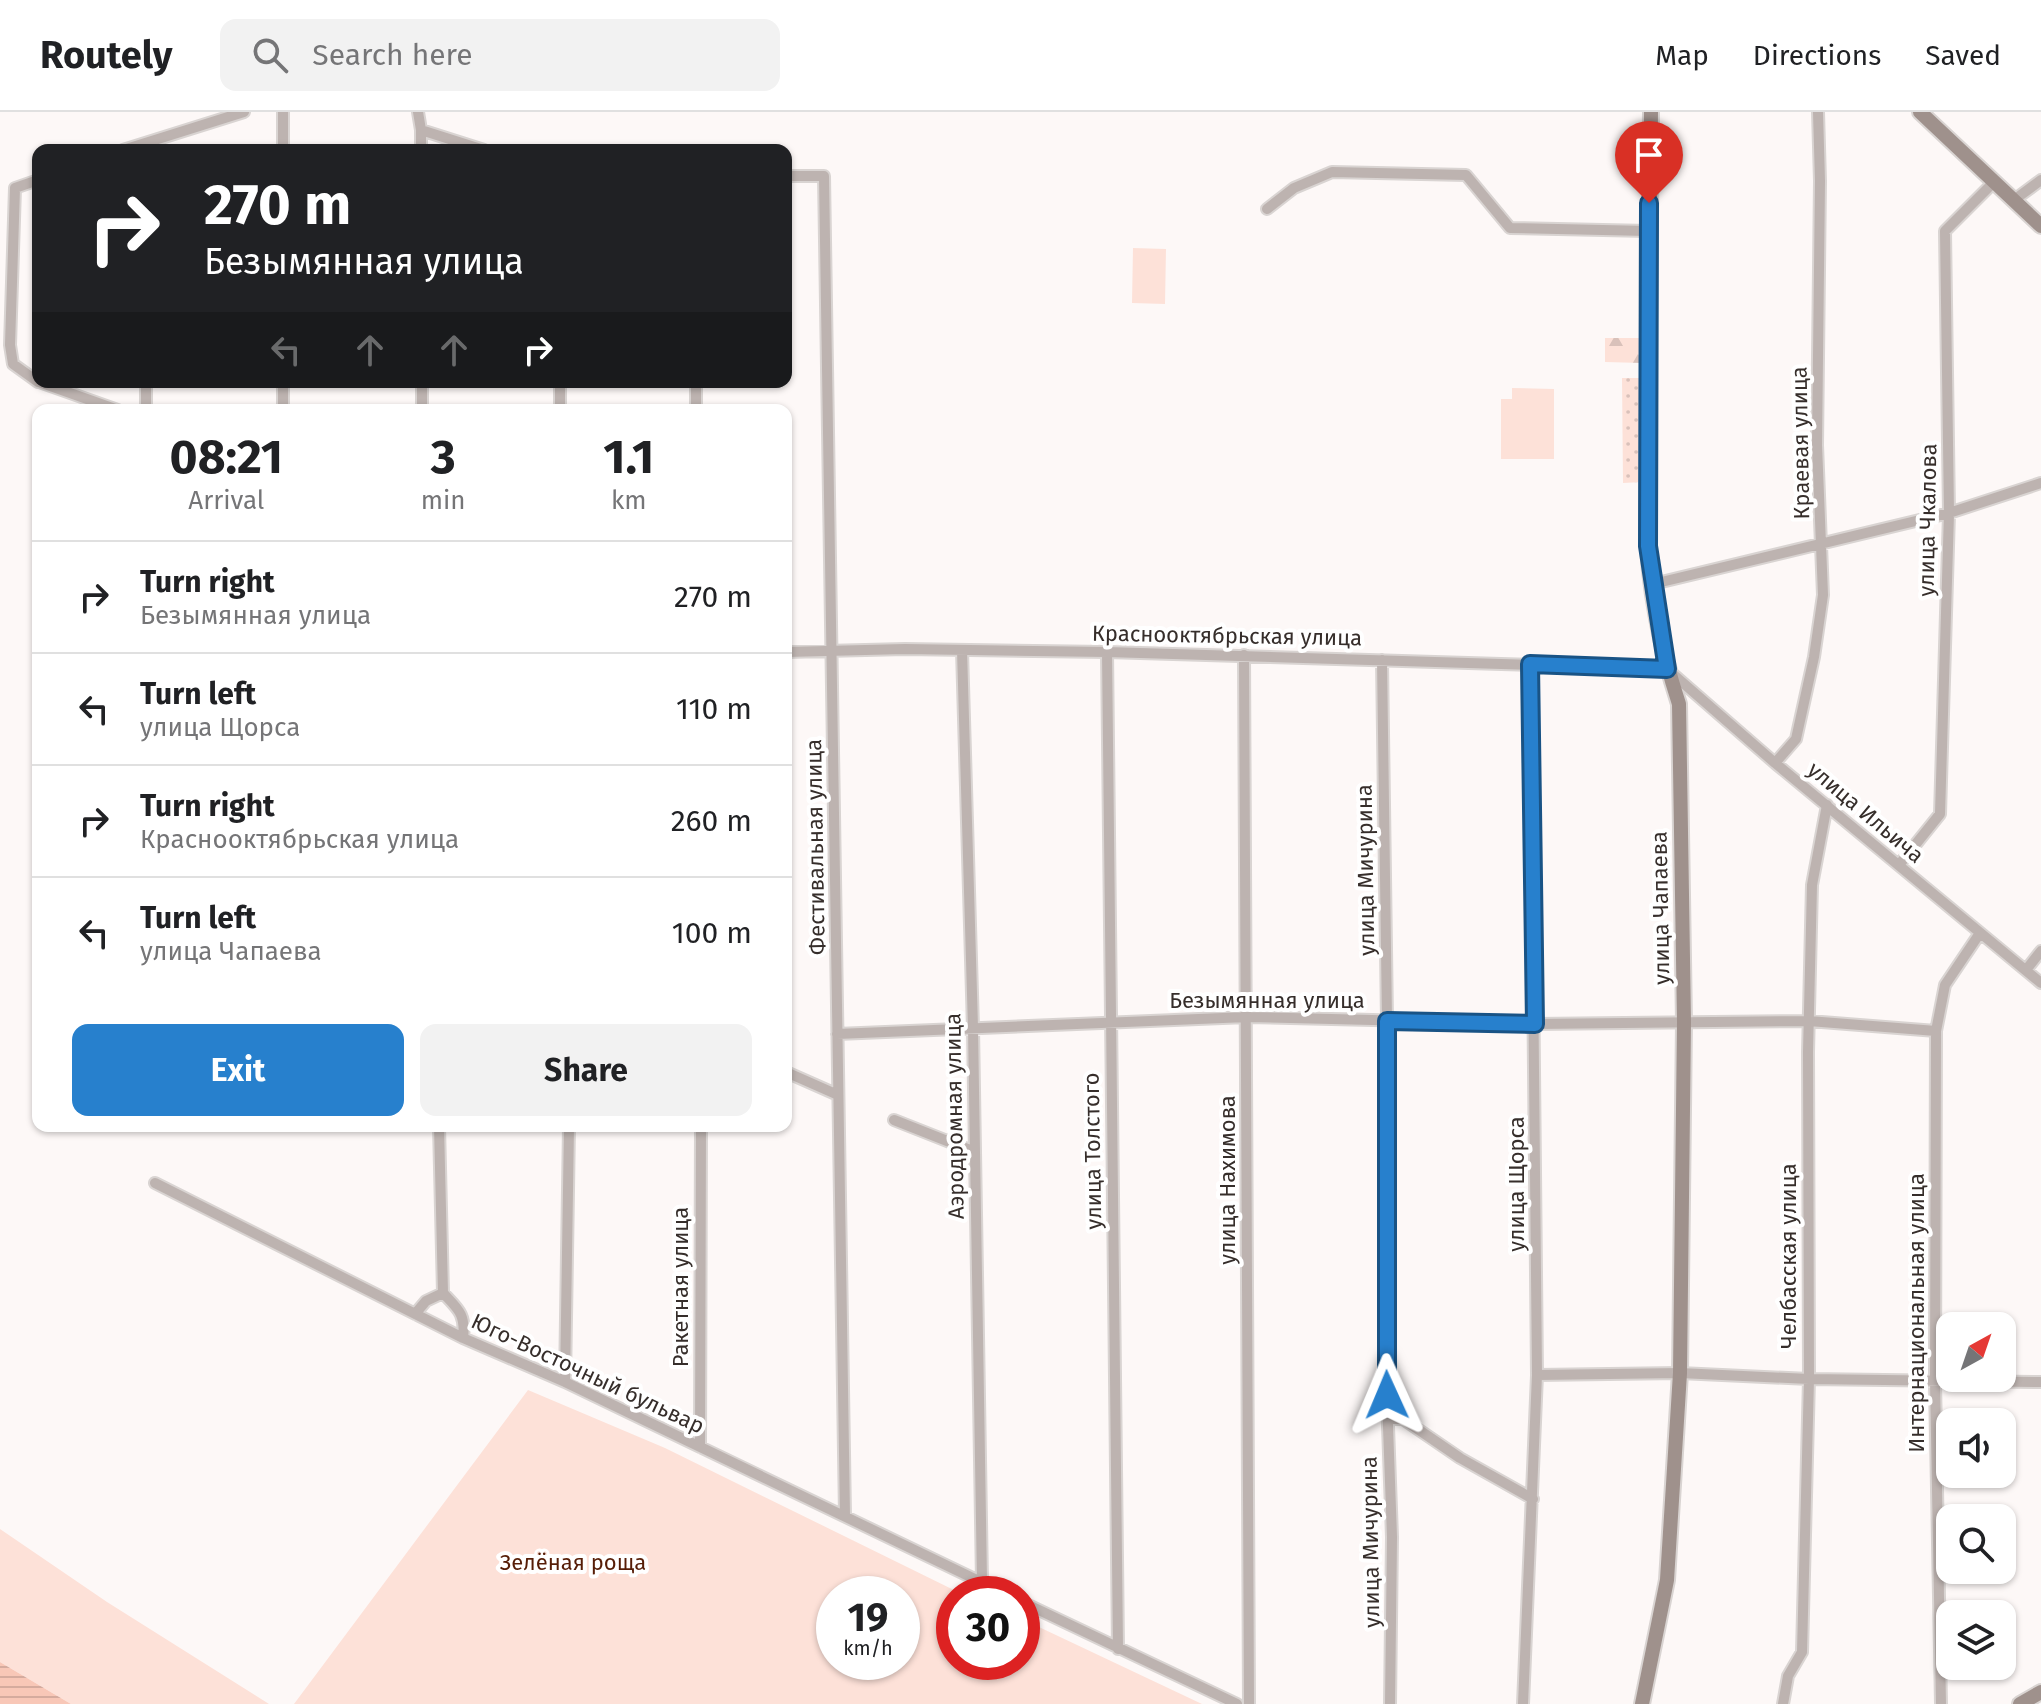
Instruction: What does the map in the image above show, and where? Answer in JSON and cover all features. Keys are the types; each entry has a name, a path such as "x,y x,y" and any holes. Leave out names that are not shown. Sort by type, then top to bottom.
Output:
{"main road":[{"name":"улица Чапаева","path":"1642,1704 1667,1580 1680,1373 1684,1022 1679,704 1667,669 1648,563 1651,112"},
{"path":"1920,112 2041,226"},
{"path":"2020,1704 2041,1692"}],"street":[{"path":"152,144 244,112"},
{"path":"283,112 283,144"},
{"path":"418,112 421,144"},
{"name":"Краевая улица","path":"1775,763 1796,739 1823,595 1817,445 1818,112"},
{"path":"421,130 465,144"},
{"path":"1267,209 1294,188 1332,172 1466,175 1510,228 1648,231"},
{"name":"Фестивальная улица","path":"792,176 824,176 845,1516"},
{"path":"2014,200 2041,180"},
{"name":"улица Чкалова","path":"1899,865 1940,814 1949,513 1945,231 1995,181"},
{"path":"32,182 15,188 10,345 13,364 32,378"},
{"path":"55,388 101,404"},
{"path":"1653,584 1949,513 2041,483"},
{"name":"Аэродромная улица","path":"962,650 973,1028 982,1576"},
{"name":"Краснооктябрьская улица","path":"792,652 1107,652 1667,669"},
{"name":"улица Толстого","path":"1107,652 1118,1649"},
{"name":"улица Нахимова","path":"1244,655 1249,1704"},
{"name":"улица Мичурина","path":"1382,660 1388,1419 1392,1537 1390,1704"},
{"name":"улица Щорса","path":"1523,1704 1537,1375 1530,664"},
{"name":"улица Ильича","path":"1667,669 1775,763 2041,983"},
{"name":"Челбасская улица","path":"1783,1704 1788,1676 1802,1652 1809,1379 1812,885 1827,805"},
{"name":"Интернациональная улица","path":"1941,1704 1935,1381 1936,1031 1945,985 1980,933"},
{"path":"2026,970 2041,951"},
{"name":"Безымянная улица","path":"837,1034 1247,1017 1535,1024 1809,1021 1936,1031"},
{"path":"792,1075 838,1095"},
{"path":"894,1120 975,1152"},
{"path":"439,1132 443,1293 458,1309 465,1323 463,1338"},
{"path":"565,1382 569,1132"},
{"name":"Ракетная улица","path":"700,1447 701,1132"},
{"name":"Юго-Восточный бульвар","path":"155,1183 463,1338 565,1382 970,1576"},
{"path":"415,1314 426,1301 443,1293"},
{"path":"1537,1375 1680,1373 1809,1379 2041,1382"},
{"path":"1388,1419 1403,1419 1460,1458 1533,1499"},
{"path":"1040,1611 1237,1704"}],"green space":[{"path":"1133,248 1166,249 1165,304 1132,303"},
{"path":"1605,338 1642,338 1642,363 1605,362"},
{"path":"1622,378 1641,378 1642,482 1623,483"},
{"path":"1512,388 1554,389 1554,459 1501,459 1501,399 1512,399"},
{"name":"Зелёная роща","path":"528,1390 665,1448 936,1581 936,1680 1040,1680 1040,1628 1202,1704 294,1704"},
{"path":"0,1529 107,1602 269,1704 71,1704 0,1662"}],"shaded area":[{"path":"0,1662 71,1704 0,1704"}],"route":[{"path":"1387,1395 1387,1021 1535,1024 1530,664 1667,669 1648,563 1649,203"}]}
